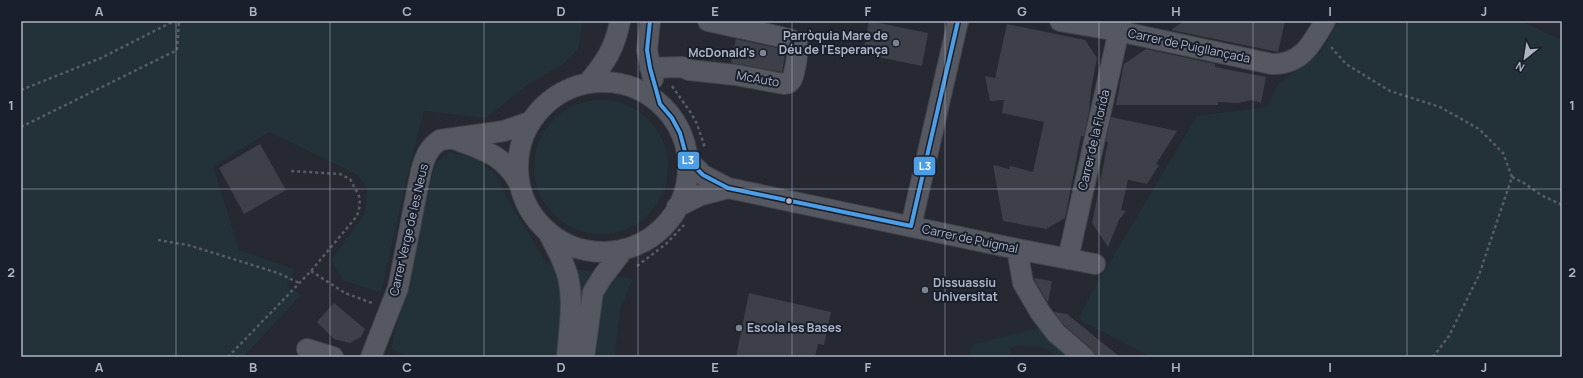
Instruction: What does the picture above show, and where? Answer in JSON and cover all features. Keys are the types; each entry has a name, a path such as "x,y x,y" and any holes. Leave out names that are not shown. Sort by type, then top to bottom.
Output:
{"street":[{"path":"588,84 609,56 615,42 620,21"},
{"path":"650,21 647,50 657,67 660,104"},
{"name":"McAuto","path":"657,67 682,67 689,70 722,73 784,84 789,83 792,80 798,53 797,43 781,37 708,21"},
{"path":"911,226 958,21"},
{"name":"Carrer de Puigllançada","path":"1060,21 1119,26 1272,64 1283,64 1293,61 1302,54 1318,33"},
{"name":"Carrer de la Florida","path":"1068,259 1119,26"},
{"path":"451,138 490,153 502,160 512,170 519,183 527,205 536,219 547,230 570,245 588,250 606,251 624,249 641,243 667,222 682,215 687,159 680,134 672,118 660,104 644,93 626,86 607,82 588,84 571,88 555,97 541,108 530,122 518,156 519,183"},
{"name":"Carrer Verge de les Neus","path":"371,357 398,288 421,171 426,153 432,145 440,140 504,131 530,122"},
{"name":"Carrer de Puigmal","path":"687,159 703,175 728,188 1016,249 1095,264"},
{"name":"Carrer de Puigmal","path":"682,215 701,195 728,188"},
{"path":"547,230 568,276 571,293 571,314 567,357"},
{"path":"584,357 594,292 603,276 624,249"},
{"path":"1016,249 1023,283 1040,312 1056,333 1084,357"},
{"path":"307,349 334,357"}],"path":[{"path":"21,90 101,58 174,21"},
{"path":"21,127 177,50 179,21"},
{"path":"1318,33 1346,64 1390,91 1440,107 1479,129 1503,153 1512,177 1479,275 1449,336 1433,357"},
{"path":"657,67 691,113 697,124 706,153"},
{"path":"228,357 311,271 357,216 360,205 359,196 350,179 340,174 291,171"},
{"path":"1512,177 1562,205"},
{"path":"636,267 666,244 682,215"},
{"path":"158,240 188,245 278,273 299,283"},
{"path":"311,271 345,293 390,310"}],"shaded area":[{"path":"21,21 583,21 578,49 563,64 527,85 486,118 424,111 405,186 381,293 343,280 331,260 365,213 367,188 358,175 269,132 213,166 239,250 294,269 287,286 301,295 243,357 21,357"},
{"path":"1339,21 1521,21 1562,40 1562,357 1151,357 1078,319 1095,287 1197,116 1267,107 1278,84 1319,54"},
{"path":"608,100 633,108 653,125 663,141 667,154 667,180 663,193 657,204 643,219 627,229 614,233 594,234 569,226 549,209 539,193 535,180 534,160 542,135 559,115 575,105 588,101"},
{"path":"450,152 479,160 498,176 504,193 547,264 633,279 620,308 615,357 409,357 391,349 435,164"},
{"path":"1042,327 1078,357 1058,357 1047,349 1041,347 1017,345 1010,349 1011,357 970,357 972,345"}],"building":[{"name":"Parròquia Mare de Déu de l'Esperança","path":"869,21 928,33 922,66 863,54"},
{"path":"1184,21 1285,21 1278,52 1171,30"},
{"path":"1007,24 1085,40 1097,58 1091,89 1089,112 1084,136 1081,136 1065,218 1046,229 1003,221 993,165 1009,169 1010,166 1033,172 1044,122 1002,113 1004,100 990,101 985,76 995,78"},
{"name":"McDonald's","path":"736,39 786,50 782,72 731,63"},
{"path":"1146,49 1215,64 1215,67 1266,77 1261,103 1252,100 1238,103 1218,102 1218,105 1116,105 1124,64"},
{"path":"1111,117 1177,131 1156,164 1159,165 1147,184 1128,180 1121,210 1126,211 1119,220 1108,247 1092,223 1108,142 1106,141"},
{"path":"260,144 286,190 244,214 219,168"},
{"path":"1034,279 1052,281 1048,303"},
{"path":"749,293 831,312 824,345 818,344 815,357 736,357"},
{"path":"334,303 365,329 361,337 350,343 334,339 317,322"},
{"path":"1054,312 1067,314 1120,357 1095,357 1092,349 1064,325"}],"transit line":[{"name":"L3","path":"650,21 647,50 650,68 660,104 672,118 680,133 687,159 703,175 728,188 911,226 958,21"}],"place":[{"name":"Parròquia Mare de Déu de l'Esperança","path":"896,43"},
{"name":"McDonald's","path":"763,53"},
{"name":"Dissuassiu Universitat","path":"925,290"},
{"name":"Escola les Bases","path":"739,328"}]}
